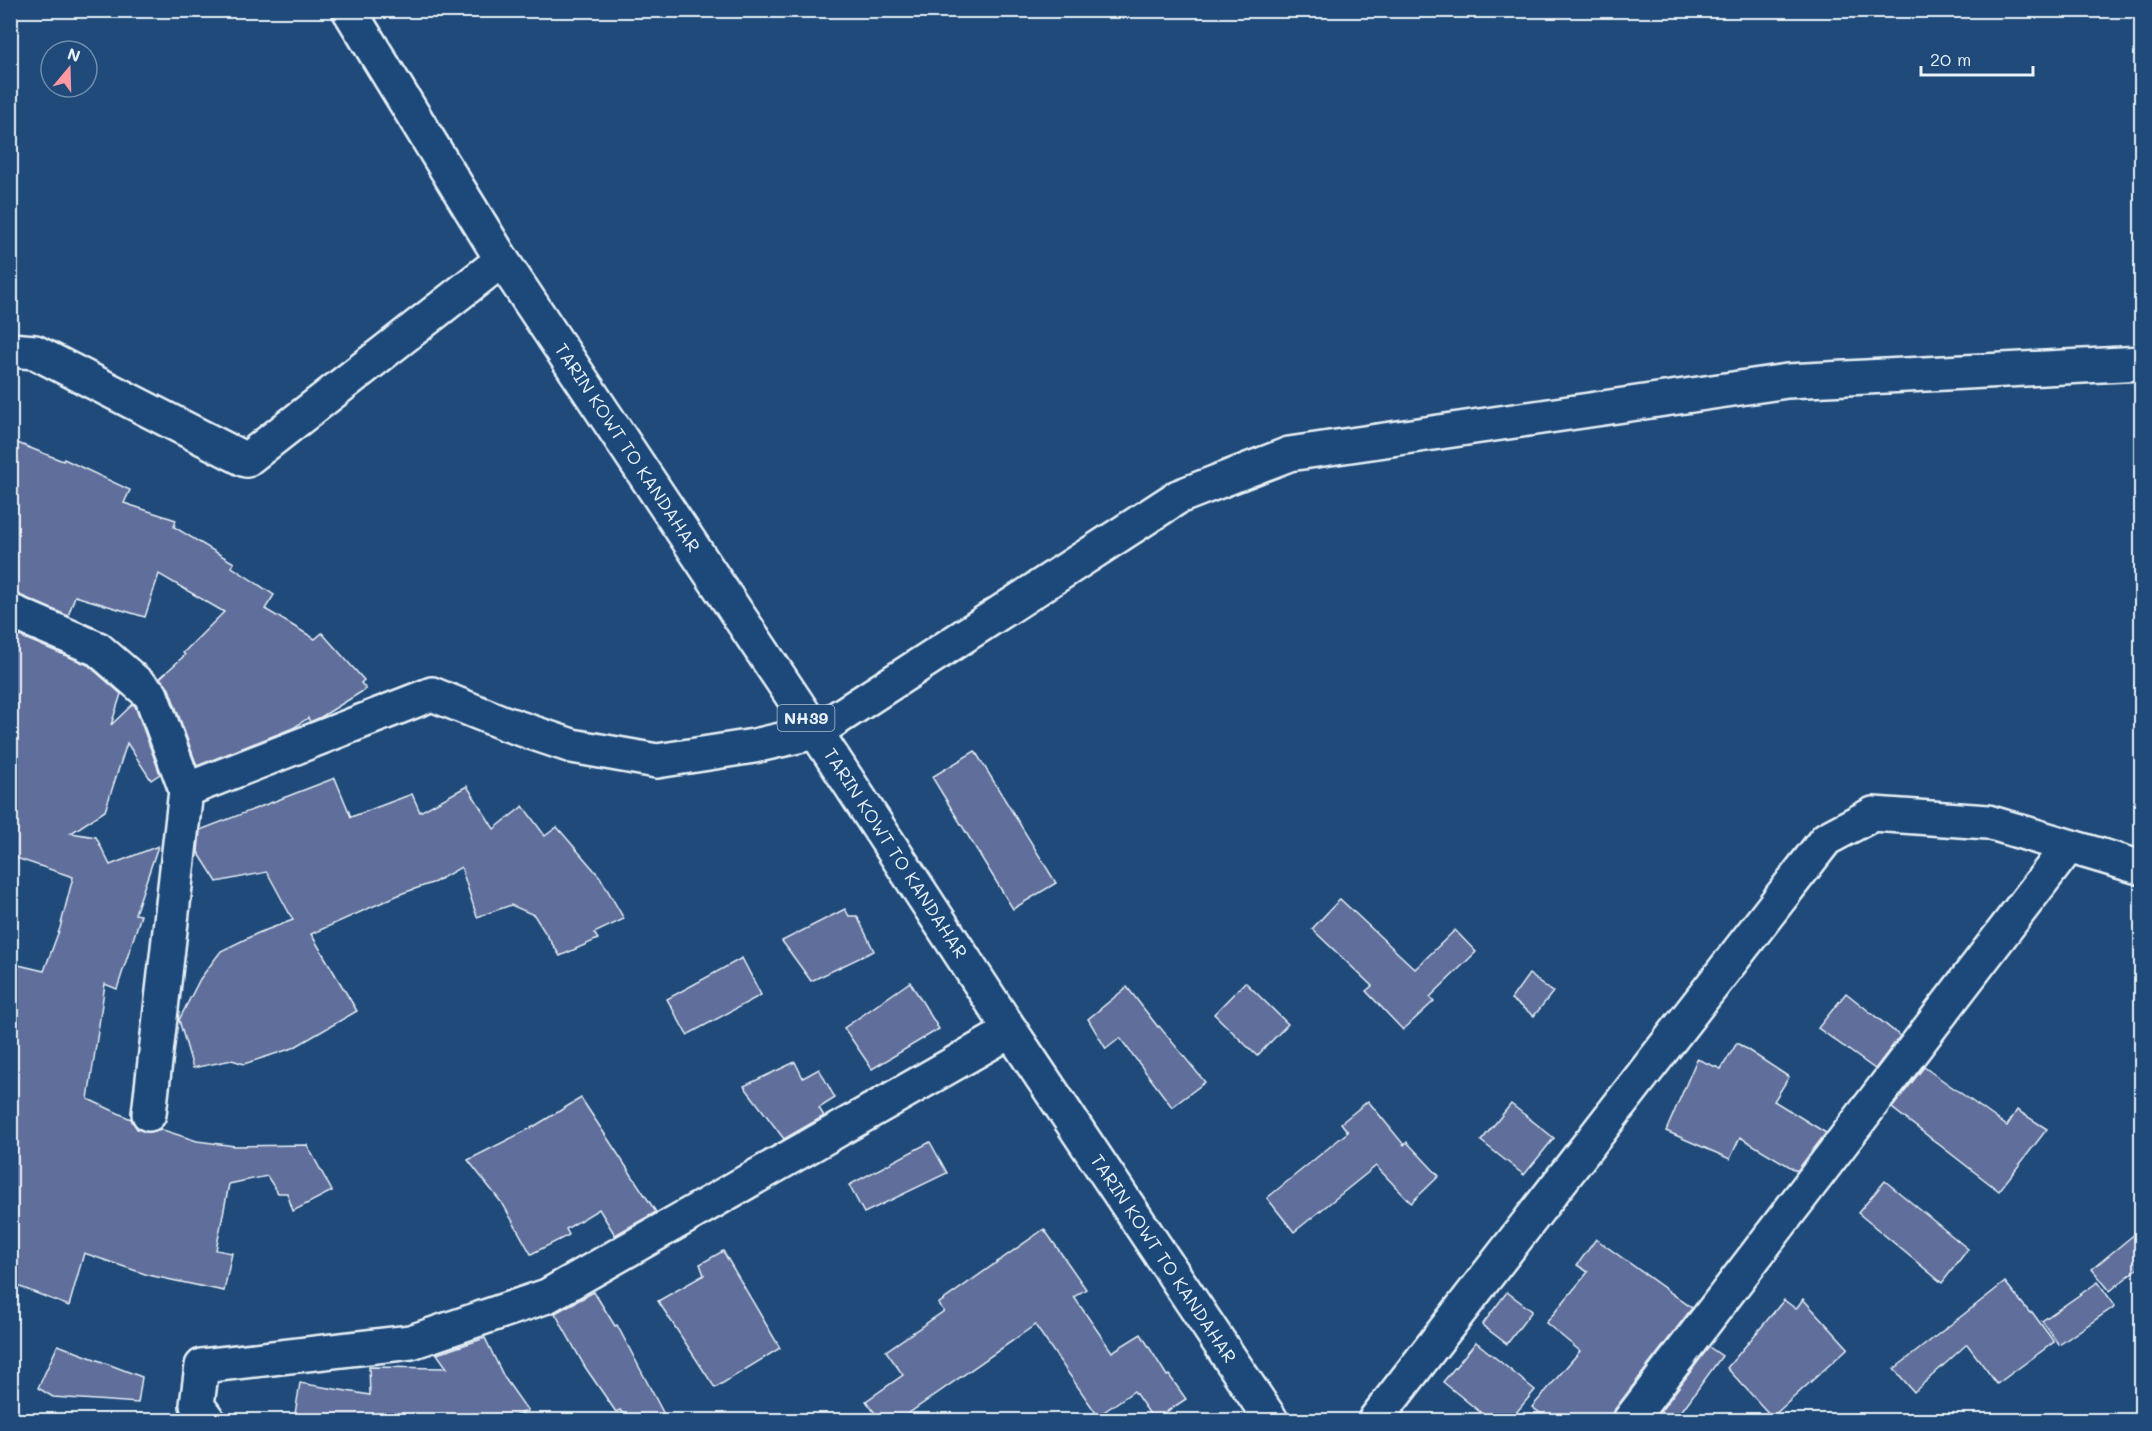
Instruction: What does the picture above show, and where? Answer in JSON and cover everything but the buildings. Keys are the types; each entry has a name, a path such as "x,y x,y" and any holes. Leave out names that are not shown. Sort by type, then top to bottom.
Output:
{"street":[{"name":"TARIN KOWT TO KANDAHAR","path":"349,10 502,260 1271,1420"},
{"path":"10,350 35,352 246,460 502,260"},
{"path":"186,790 432,694 504,723 572,746 657,761 754,746 816,732 1178,497 1289,454 1787,381 2142,363"},
{"path":"10,611 99,649 151,695 186,790 149,1114"},
{"path":"1375,1420 1826,839 1873,814 1988,822 2142,868"},
{"path":"1629,1420 2068,847"},
{"path":"208,1420 197,1405 202,1366 411,1342 547,1296 1011,1031"}]}
